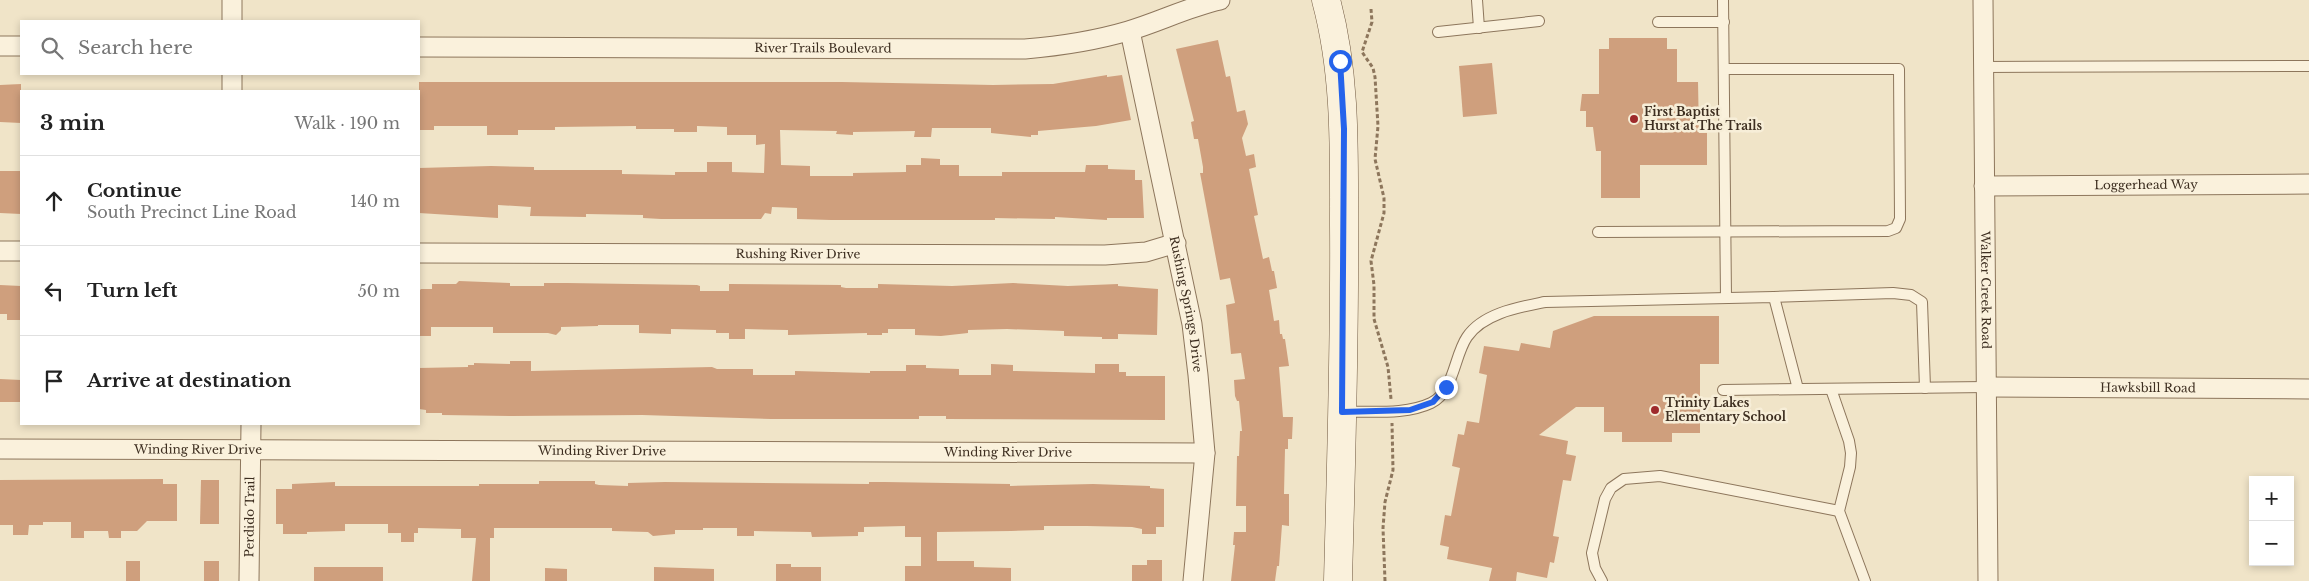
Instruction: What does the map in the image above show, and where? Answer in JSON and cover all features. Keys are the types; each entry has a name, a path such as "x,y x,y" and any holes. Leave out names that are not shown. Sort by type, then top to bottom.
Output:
{"main road":[{"path":"1326,0 1340,61 1344,129 1342,412 1338,581"}],"street":[{"path":"232,0 232,20"},
{"name":"River Trails Boulevard","path":"420,47 1025,49 1076,45 1130,31 1199,4 1220,0"},
{"name":"Walker Creek Road","path":"1983,0 1988,581"},
{"name":"Rushing Springs Drive","path":"1130,31 1192,324 1205,452 1193,581"},
{"path":"0,46 20,46"},
{"path":"232,75 232,90"},
{"name":"Loggerhead Way","path":"1984,186 2309,184"},
{"name":"Rushing River Drive","path":"420,253 1105,254 1146,252 1176,243"},
{"path":"0,250 20,251"},
{"name":"Hawksbill Road","path":"1986,387 2309,389"},
{"name":"Perdido Trail","path":"249,581 251,425"},
{"name":"Winding River Drive","path":"0,449 1205,452"}],"lane":[{"path":"1477,0 1479,28"},
{"path":"1724,0 1726,298"},
{"path":"1438,32 1539,21"},
{"path":"1658,22 1724,22"},
{"path":"1983,67 2309,66"},
{"path":"1598,232 1888,231 1896,228 1900,219 1899,69 1724,69"},
{"path":"1342,412 1410,410 1433,402 1446,387 1467,336 1484,322 1513,308 1546,302 1774,297 1893,292 1911,296 1922,302 1925,388"},
{"path":"1774,297 1798,389"},
{"path":"1722,390 1986,387"},
{"path":"1831,389 1851,452 1850,467 1839,511 1865,581"},
{"path":"1602,581 1595,568 1592,553 1605,499 1611,488 1624,479 1660,476 1839,511"}],"path":[{"path":"1371,8 1372,22 1362,52 1375,77 1378,126 1375,159 1384,198 1384,213 1371,261 1374,285 1374,319 1388,367 1394,470 1385,502 1382,528 1385,581"}],"building":[{"name":"First Baptist Hurst at The Trails","path":"1609,38 1667,38 1667,49 1677,49 1677,82 1698,82 1699,133 1707,133 1707,165 1640,165 1640,198 1601,198 1601,151 1596,151 1593,127 1586,127 1586,111 1580,111 1582,94 1599,94 1599,49 1609,49"},
{"path":"1218,40 1226,77 1230,76 1237,112 1245,110 1248,124 1242,138 1246,156 1254,154 1256,167 1249,169 1258,215 1254,216 1263,259 1269,257 1272,271 1274,271 1277,288 1269,290 1274,321 1279,320 1280,334 1285,339 1289,366 1279,367 1283,417 1293,417 1292,439 1288,439 1288,449 1285,449 1284,494 1289,494 1289,526 1282,525 1279,566 1277,566 1275,581 1231,581 1235,545 1233,545 1234,532 1246,532 1246,506 1236,506 1237,456 1239,456 1240,431 1242,431 1239,401 1237,401 1235,396 1234,380 1245,379 1241,353 1231,354 1226,305 1235,303 1230,278 1220,280 1200,173 1203,173 1203,167 1198,139 1194,139 1191,122 1194,121 1176,49"},
{"path":"1492,63 1497,114 1463,117 1459,66"},
{"path":"1107,75 1107,77 1122,75 1131,120 1096,126 1038,131 1038,135 1031,135 1031,137 991,133 991,128 932,128 931,137 914,137 915,131 853,132 853,135 836,134 837,131 780,130 781,165 810,166 810,176 853,176 853,173 906,172 906,165 921,165 921,158 940,159 940,165 959,165 959,176 1002,176 1002,172 1085,172 1086,165 1108,165 1108,169 1135,170 1135,180 1142,180 1144,218 1107,218 1107,220 1055,217 1055,219 995,218 995,220 797,219 797,208 772,207 771,214 765,213 761,219 661,219 643,218 643,215 586,214 586,217 530,216 531,207 498,205 498,218 420,213 420,168 534,167 534,170 622,170 622,174 675,175 675,172 707,172 707,162 732,162 732,172 764,173 765,144 756,145 756,135 727,135 727,127 697,126 697,132 674,132 674,129 636,129 636,126 555,127 555,130 518,130 518,135 487,135 487,126 434,126 434,130 420,130 419,82 1053,84"},
{"path":"21,84 20,123 0,122 0,85"},
{"path":"0,171 20,171 20,214 0,213"},
{"path":"459,281 510,283 510,286 544,286 544,283 697,285 700,286 700,291 729,291 729,284 841,285 841,287 846,288 878,288 878,284 952,286 1013,283 1068,286 1118,284 1118,286 1158,289 1157,335 1118,334 1118,339 1102,339 1102,337 1064,336 1064,331 1007,329 968,330 968,333 941,336 915,335 915,329 888,329 888,333 882,333 882,335 867,335 867,333 788,335 788,330 745,329 745,339 729,339 729,333 716,333 716,330 671,329 671,334 639,333 639,325 598,325 561,327 561,330 556,335 548,333 493,333 493,327 431,327 431,336 420,336 420,290 432,289 432,284 456,284"},
{"path":"0,285 20,286 20,320 7,320 7,314 0,314"},
{"path":"1594,316 1719,316 1719,364 1700,364 1700,433 1672,433 1672,442 1622,442 1622,432 1604,432 1604,407 1576,407 1539,435 1568,441 1566,454 1576,456 1571,481 1563,480 1553,536 1559,537 1554,563 1550,562 1547,578 1517,572 1516,581 1489,581 1492,568 1447,559 1449,547 1440,545 1445,515 1451,516 1460,468 1452,466 1458,434 1464,435 1467,421 1479,423 1487,375 1479,373 1484,346 1519,351 1521,343 1550,348 1553,331"},
{"path":"510,361 531,361 531,371 712,367 717,369 753,369 753,375 795,375 795,371 870,373 870,371 906,371 906,365 926,365 926,368 959,369 959,375 991,375 991,364 1013,365 1013,371 1095,373 1095,364 1119,364 1119,372 1126,372 1126,376 1165,376 1165,420 946,419 946,416 919,416 919,419 771,419 642,415 442,415 442,413 426,413 426,410 420,409 420,368 468,367 468,365 474,365 474,363 510,364"},
{"path":"0,379 20,380 20,402 0,402"},
{"path":"163,479 163,484 177,484 177,521 147,521 137,531 121,531 121,538 109,538 108,531 84,531 84,538 71,538 71,522 43,522 43,525 29,525 28,535 13,535 13,525 0,525 0,480"},
{"path":"201,480 219,480 219,524 200,524"},
{"path":"539,481 595,481 595,484 599,485 628,486 628,483 665,482 869,484 869,482 885,482 1010,484 1010,486 1093,484 1150,486 1150,488 1164,489 1164,527 1156,527 1156,534 1142,534 1142,529 1132,527 1087,526 1044,526 1044,530 937,532 937,561 974,561 974,567 1011,568 1011,581 905,581 905,566 921,566 921,537 905,537 905,526 864,527 864,532 858,532 858,536 812,537 811,532 754,531 754,536 737,536 737,528 675,530 675,534 653,536 648,532 612,531 612,528 494,528 494,538 490,538 490,581 472,581 476,538 461,538 461,529 418,528 418,533 414,533 414,542 401,542 401,533 388,533 388,524 345,524 345,531 283,534 283,524 276,524 276,489 292,489 292,484 335,482 335,486 479,486 479,484 539,484"},
{"path":"1147,560 1162,560 1162,581 1132,581 1132,565 1147,565"},
{"path":"126,561 140,561 140,581 126,581"},
{"path":"204,561 219,561 219,581 204,581"},
{"path":"776,564 791,564 791,567 821,567 821,581 776,581"},
{"path":"314,567 383,567 383,581 314,581"},
{"path":"654,567 714,569 714,581 654,581"},
{"path":"545,568 567,569 567,581 545,581"}],"place":[{"name":"First Baptist Hurst at The Trails","path":"1634,119"},
{"name":"Trinity Lakes Elementary School","path":"1655,410"}],"route":[{"path":"1340,61 1344,129 1342,412 1410,410 1433,402 1446,387"}]}
